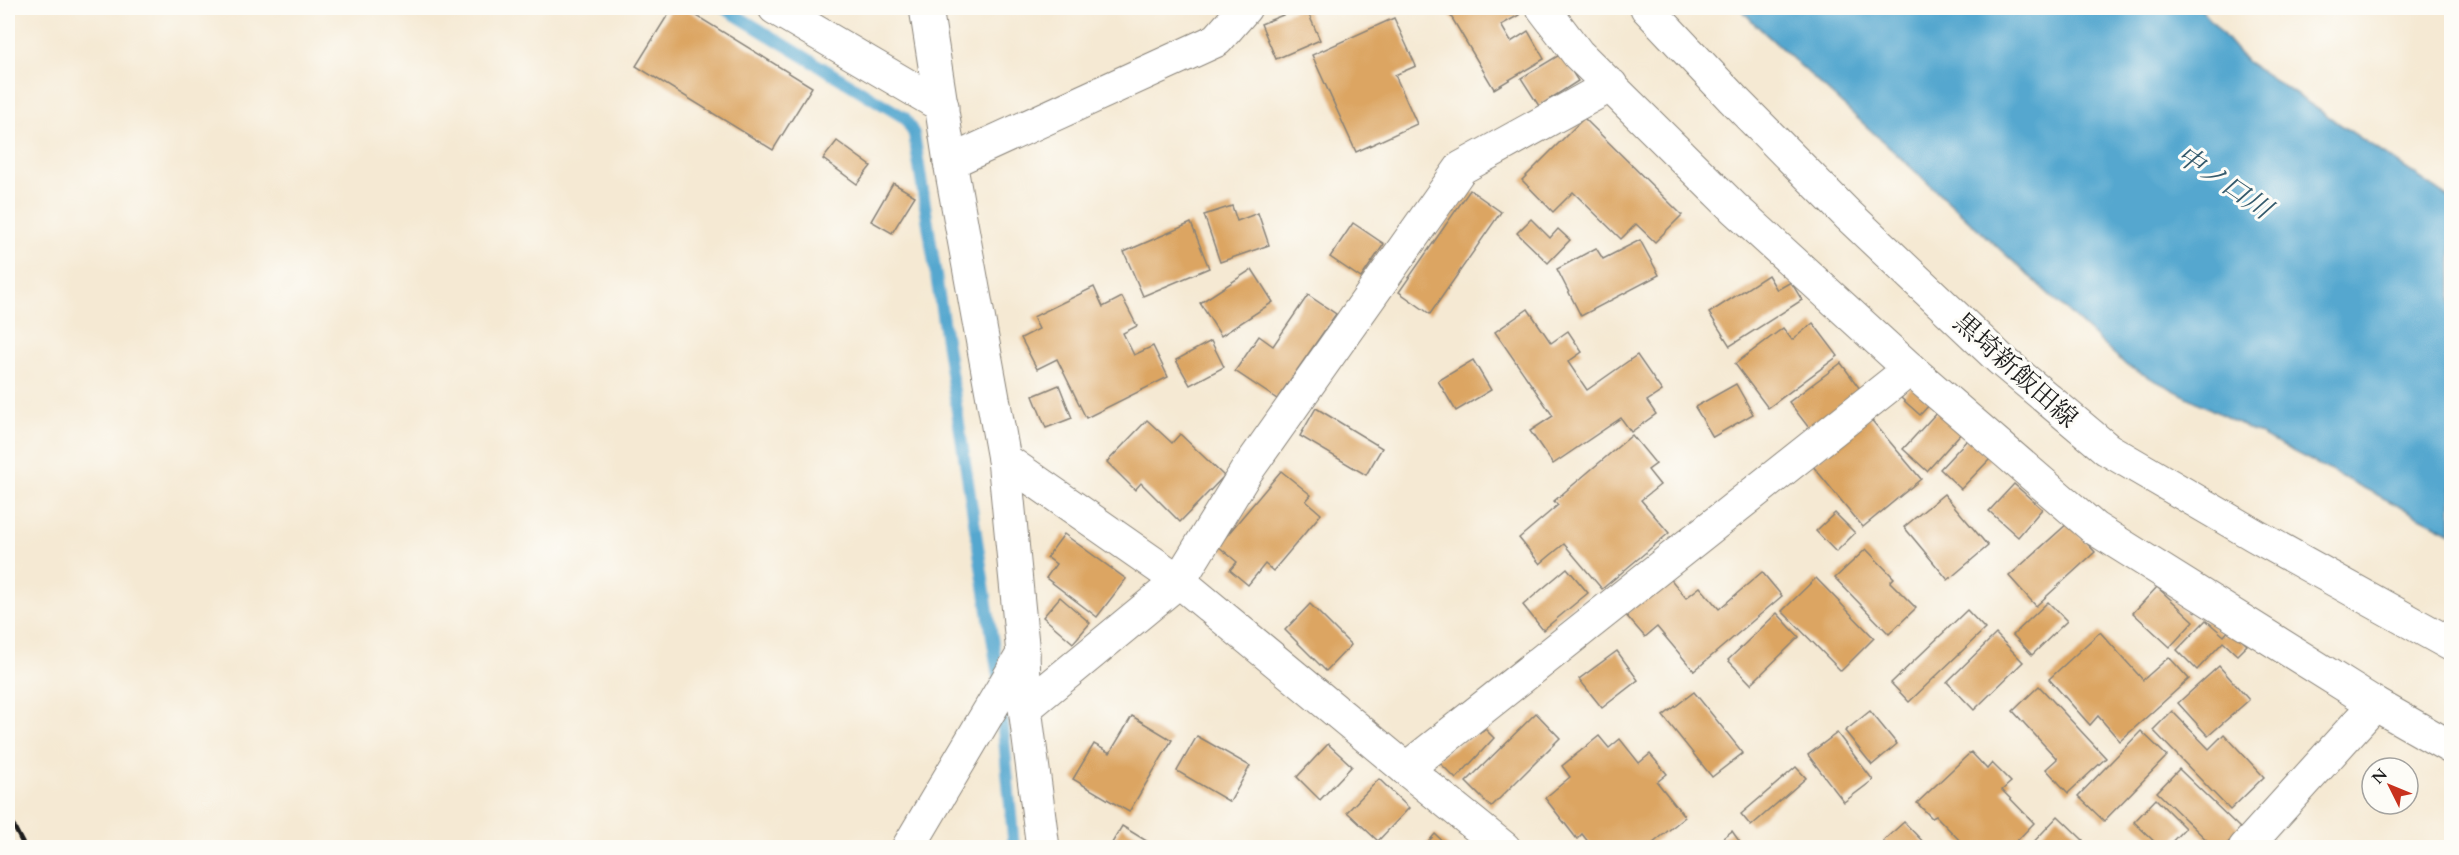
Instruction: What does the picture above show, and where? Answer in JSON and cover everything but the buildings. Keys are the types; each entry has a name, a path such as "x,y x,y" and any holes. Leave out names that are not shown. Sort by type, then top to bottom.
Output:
{"street":[{"path":"775,8 942,106"},
{"path":"926,8 950,162 1004,459 1023,654 1025,708 1042,848"},
{"path":"950,162 1217,40 1245,8"},
{"path":"1543,8 1578,54 1734,208 1910,369 2094,528 2375,704 2451,748"},
{"name":"黒埼新飯田線","path":"1647,8 1848,215 2000,359 2107,450 2256,537 2451,645"},
{"path":"1025,708 1179,581 1245,472 1461,168 1611,86"},
{"path":"1406,769 1910,369"},
{"path":"1004,459 1179,581 1504,848"},
{"path":"908,848 1023,654"},
{"path":"2246,848 2375,704"}],"water":[{"name":"中ノ口川","path":"1740,8 2200,8 2246,61 2451,199 2451,533 2127,366"}],"waterway":[{"path":"724,8 905,118 914,134 999,682"},
{"path":"1001,705 1014,848"}],"railway":[{"path":"8,815 25,848"}]}
